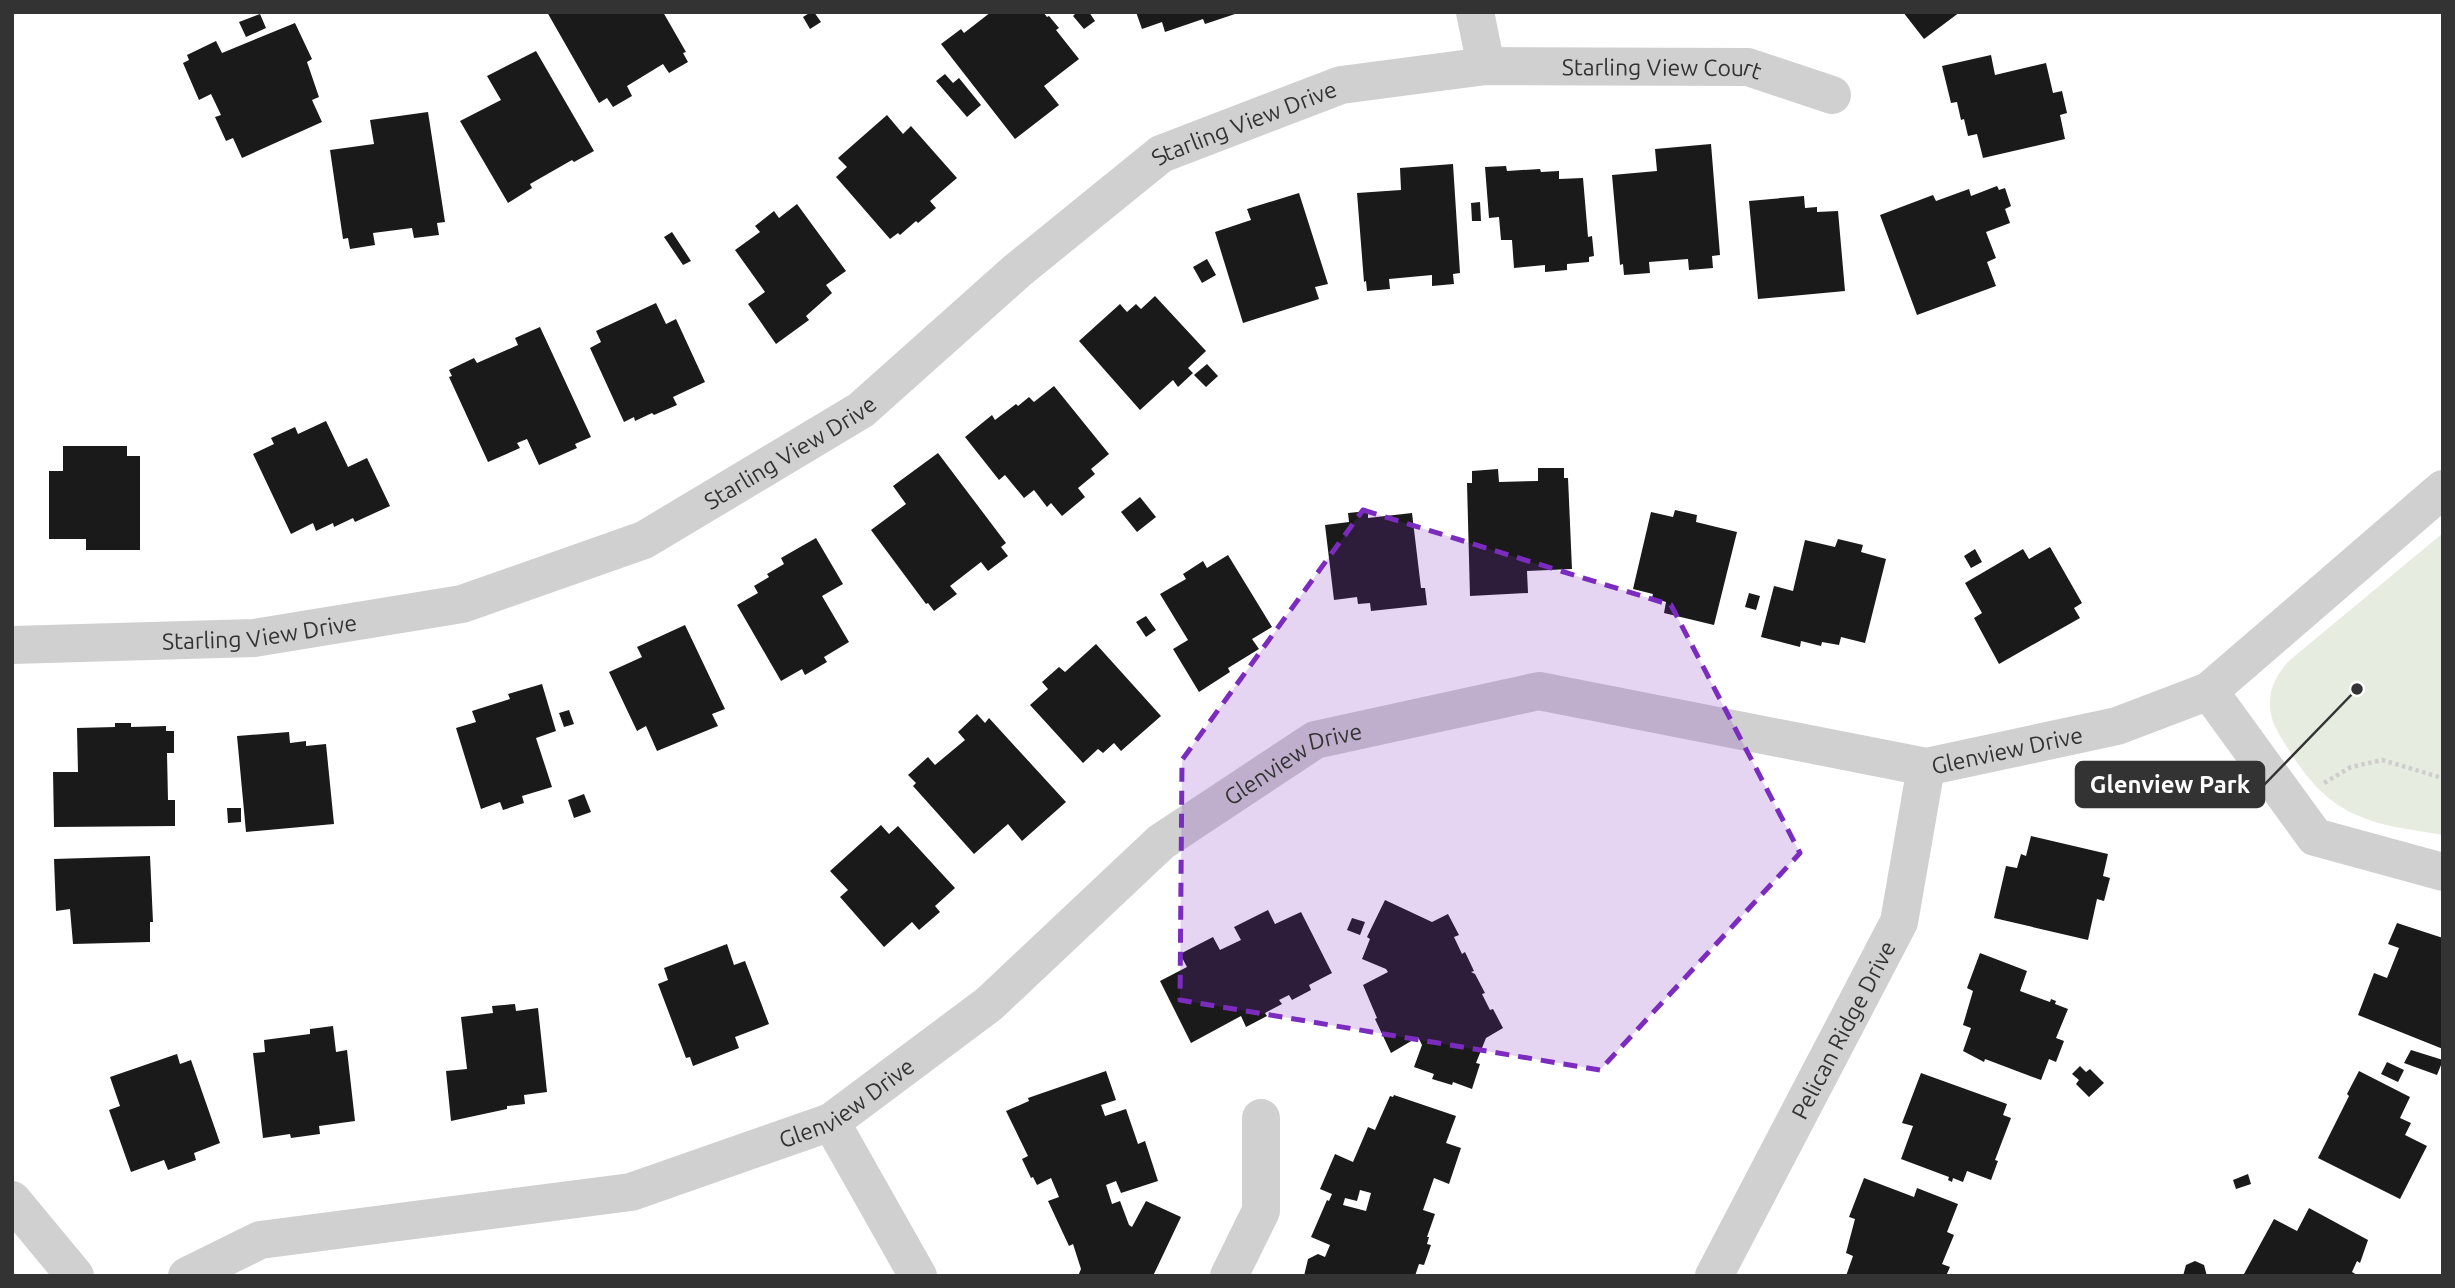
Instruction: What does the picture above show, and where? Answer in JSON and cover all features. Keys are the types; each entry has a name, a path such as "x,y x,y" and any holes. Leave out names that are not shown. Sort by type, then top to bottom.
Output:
{"street":[{"path":"1475,12 1486,66"},
{"name":"Starling View Court","path":"1486,66 1748,67 1832,95"},
{"name":"Starling View Drive","path":"12,645 254,638 462,604 644,540 861,411 1018,270 1161,154 1341,85 1486,66"},
{"name":"Glenview Drive","path":"187,1276 260,1240 631,1192 831,1122 989,1004 1161,842 1315,740 1539,691 1926,766 2117,726 2209,691 2443,489"},
{"path":"2209,691 2315,837 2443,872"},
{"name":"Pelican Ridge Drive","path":"1713,1276 1899,922 1926,766"},
{"path":"1229,1276 1261,1211 1261,1118"},
{"path":"831,1122 918,1276"},
{"path":"12,1200 75,1276"}],"path":[{"path":"2324,783 2351,767 2382,760 2443,778"}],"highlighted area":[{"path":"1363,510 1671,605 1800,853 1600,1070 1180,1000 1182,760"}],"shaded area":[{"path":"2443,533 2443,835 2374,821 2339,806 2310,780 2294,758 2277,731 2270,702 2276,679 2290,660"}],"building":[{"path":"547,12 663,12 686,52 683,53 688,62 669,73 663,64 627,86 632,96 613,107 607,98 599,103"},
{"path":"814,12 821,22 810,29 803,17"},
{"path":"991,12 1043,12 1059,28 1056,30 1079,59 1044,86 1059,105 1015,139 941,44 961,29 964,33"},
{"path":"1077,12 1089,12 1095,21 1084,29 1073,16"},
{"path":"1136,12 1238,13 1205,24 1203,19 1165,32 1162,22 1142,29"},
{"path":"1903,12 1960,12 1924,39"},
{"path":"260,14 266,28 246,37 239,22"},
{"path":"295,23 312,59 307,62 319,97 312,100 322,122 242,158 233,138 226,141 215,117 221,115 211,94 199,100 183,63 189,60 187,55 216,41 222,53"},
{"path":"536,51 594,151 530,184 532,188 508,203 460,121 501,100 487,76"},
{"path":"1991,55 1995,75 2046,63 2053,93 2062,91 2067,113 2060,115 2065,139 1983,158 1977,134 1968,136 1957,102 1951,103 1942,66"},
{"path":"945,74 953,83 959,78 981,105 967,117 936,81"},
{"path":"428,112 445,222 437,223 439,235 414,238 412,228 373,233 375,245 350,249 348,238 343,239 330,150 374,144 370,120"},
{"path":"887,115 903,134 911,126 957,178 930,201 936,208 918,223 916,221 900,235 898,233 890,239 836,177 847,167 838,158"},
{"path":"1711,144 1720,255 1712,256 1713,268 1689,270 1688,259 1649,262 1650,273 1624,275 1623,264 1620,265 1612,175 1657,171 1655,149"},
{"path":"1453,164 1460,273 1453,274 1454,284 1432,286 1432,275 1389,279 1390,289 1367,291 1357,193 1401,190 1400,168"},
{"path":"1506,166 1507,171 1540,169 1541,172 1559,171 1559,179 1583,178 1588,237 1592,236 1594,256 1589,257 1589,262 1567,264 1567,270 1545,272 1545,265 1514,268 1512,240 1501,240 1499,217 1489,218 1485,167"},
{"path":"1997,186 1999,190 2005,188 2011,206 2005,209 2010,223 1986,232 1996,258 1987,262 1996,286 1917,315 1880,215 1933,195 1936,201 1969,189 1971,196"},
{"path":"1299,193 1328,284 1315,287 1319,299 1243,323 1215,232 1251,220 1247,209"},
{"path":"1804,196 1805,208 1817,207 1817,212 1838,211 1845,291 1758,299 1749,201"},
{"path":"1480,202 1481,221 1472,221 1471,203"},
{"path":"797,204 846,271 826,285 832,293 806,316 809,320 776,344 748,304 765,292 735,250 760,232 755,226 774,211 779,218"},
{"path":"672,232 691,261 683,265 664,237"},
{"path":"1207,259 1216,275 1202,283 1193,267"},
{"path":"1155,296 1206,351 1188,368 1193,373 1178,387 1173,380 1140,410 1079,341 1120,304 1127,312 1136,304 1141,309"},
{"path":"656,303 666,324 676,319 705,382 673,397 677,405 654,415 652,413 635,421 634,417 624,422 590,348 601,342 596,331"},
{"path":"540,327 591,437 575,444 577,448 539,465 527,439 517,443 520,448 488,462 449,377 452,376 449,370 474,358 477,363 518,345 515,338"},
{"path":"1207,364 1218,376 1206,387 1194,375"},
{"path":"1054,386 1109,454 1091,469 1095,474 1078,488 1085,497 1062,516 1051,503 1047,507 1034,490 1024,498 1005,475 999,480 965,437 992,415 995,420 1029,397 1034,402"},
{"path":"326,421 348,467 367,458 390,506 355,522 353,518 334,527 333,523 316,531 313,523 291,534 253,454 274,444 271,438 295,427 298,434"},
{"path":"63,446 127,446 127,456 140,456 140,550 86,550 86,539 49,539 49,471 63,471"},
{"path":"938,453 1006,543 1001,547 1008,556 988,571 981,562 950,586 957,594 934,611 871,530 906,504 893,486"},
{"path":"1538,468 1564,468 1564,478 1568,478 1572,569 1527,571 1528,593 1470,596 1467,483 1472,483 1472,471 1498,469 1499,482 1538,481"},
{"path":"1140,497 1156,517 1137,532 1121,512"},
{"path":"1675,510 1697,515 1696,522 1737,532 1714,625 1664,613 1666,602 1652,598 1653,594 1633,589 1651,512 1673,517"},
{"path":"1368,511 1368,518 1412,513 1421,588 1425,588 1427,605 1371,611 1370,603 1358,604 1357,597 1334,600 1325,525 1349,522 1348,513"},
{"path":"816,538 843,584 822,596 849,642 824,657 827,662 805,675 802,669 781,681 737,605 758,593 754,586 784,564 781,558"},
{"path":"1838,539 1863,545 1861,552 1886,559 1865,643 1841,637 1839,645 1822,642 1821,646 1801,641 1800,647 1761,637 1774,586 1793,591 1805,540 1835,547"},
{"path":"2050,547 2082,603 2074,608 2080,618 1999,664 1974,618 1982,613 1965,583 2023,549 2029,559"},
{"path":"1975,549 1982,562 1971,568 1964,556"},
{"path":"1228,555 1272,627 1252,639 1259,649 1228,668 1230,672 1199,692 1173,649 1188,640 1160,594 1186,579 1183,574 1203,561 1207,568"},
{"path":"1749,593 1760,596 1756,610 1745,607"},
{"path":"1146,616 1156,630 1146,637 1136,622"},
{"path":"685,625 725,709 712,714 718,726 657,751 646,726 637,731 609,672 642,657 637,647"},
{"path":"1096,644 1161,716 1121,751 1114,743 1103,753 1098,749 1083,763 1030,705 1048,689 1042,682 1059,667 1065,672"},
{"path":"542,684 556,731 536,738 552,787 522,796 524,803 503,810 500,802 481,809 456,728 476,722 472,711 510,699 508,694"},
{"path":"569,710 574,724 564,727 559,713"},
{"path":"977,714 985,723 989,718 1066,802 1022,841 1008,824 974,854 913,786 916,783 908,775 928,757 935,765 965,740 958,732"},
{"path":"115,723 131,723 131,727 166,726 166,731 174,731 174,753 167,753 168,800 175,800 175,826 54,827 53,772 78,772 77,728 115,727"},
{"path":"289,732 290,743 306,741 306,746 326,744 334,824 246,832 237,736"},
{"path":"584,794 591,812 574,818 568,800"},
{"path":"227,808 241,808 241,822 228,823"},
{"path":"881,825 889,834 898,826 955,888 935,906 940,912 919,930 912,922 884,947 840,897 848,890 830,871"},
{"path":"2031,836 2108,854 2103,876 2110,878 2104,901 2097,899 2088,940 1994,918 2006,866 2017,868 2021,854 2026,856"},
{"path":"150,856 153,922 150,922 150,942 73,944 70,909 56,911 54,859"},
{"path":"1385,900 1432,922 1448,914 1459,935 1454,937 1462,954 1465,952 1474,971 1471,972 1475,974 1485,993 1482,994 1490,1010 1493,1009 1503,1028 1486,1038 1476,1063 1480,1064 1472,1089 1453,1082 1452,1085 1432,1079 1434,1074 1414,1067 1422,1045 1418,1037 1391,1053 1375,1019 1377,1018 1363,985 1388,972 1362,959 1370,939 1367,937"},
{"path":"1268,910 1275,924 1301,912 1332,973 1309,985 1311,990 1292,1000 1289,995 1279,1000 1282,1004 1246,1027 1241,1016 1191,1043 1160,981 1187,967 1180,954 1213,937 1220,950 1241,940 1234,927"},
{"path":"1352,918 1365,922 1360,935 1347,930"},
{"path":"2397,923 2443,938 2443,1049 2358,1015 2374,973 2387,978 2399,948 2388,944"},
{"path":"727,944 734,965 745,961 769,1024 735,1037 739,1048 693,1066 690,1057 686,1058 658,984 668,980 664,968"},
{"path":"1980,953 2027,971 2020,991 2050,1002 2051,999 2056,1001 2055,1004 2068,1009 2056,1038 2064,1041 2056,1062 2049,1059 2041,1080 1985,1059 1984,1062 1963,1051 1971,1028 1963,1025 1973,991 1967,988"},
{"path":"515,1004 516,1011 538,1008 547,1092 524,1095 525,1104 451,1121 446,1071 467,1069 461,1017 493,1013 492,1006"},
{"path":"333,1026 336,1052 347,1050 355,1121 319,1126 320,1134 291,1138 290,1134 263,1138 253,1053 265,1052 264,1040 310,1034 310,1029"},
{"path":"2411,1050 2443,1060 2437,1075 2404,1063"},
{"path":"177,1054 180,1064 191,1060 220,1143 194,1153 196,1160 168,1170 164,1160 131,1172 109,1110 120,1106 110,1077"},
{"path":"2387,1062 2404,1070 2398,1082 2381,1074"},
{"path":"2080,1066 2086,1072 2090,1069 2104,1083 2089,1097 2076,1084 2079,1080 2072,1074"},
{"path":"1106,1071 1116,1100 1101,1105 1105,1116 1126,1109 1138,1144 1145,1141 1158,1181 1121,1193 1116,1181 1106,1185 1112,1204 1120,1201 1132,1227 1146,1201 1181,1217 1153,1276 1078,1276 1081,1269 1073,1244 1069,1246 1048,1201 1059,1197 1051,1178 1037,1185 1033,1177 1031,1178 1022,1159 1028,1156 1006,1111 1029,1101 1028,1098"},
{"path":"2359,1071 2410,1097 2400,1118 2411,1123 2405,1135 2427,1146 2400,1199 2318,1158"},
{"path":"1921,1073 2007,1104 2003,1115 2011,1118 1995,1160 1998,1161 1991,1180 1967,1171 1963,1182 1953,1178 1952,1182 1948,1180 1949,1177 1901,1159 1913,1126 1902,1123"},
{"path":"1394,1095 1456,1116 1446,1143 1461,1148 1449,1184 1434,1178 1423,1210 1435,1214 1427,1237 1427,1244 1431,1245 1424,1265 1419,1264 1415,1276 1304,1276 1308,1259 1318,1254 1325,1257 1330,1245 1311,1237 1332,1194 1320,1189 1335,1154 1353,1162 1368,1127 1375,1130 1390,1096","holes":["1360,1190 1371,1193 1366,1211 1343,1205 1345,1198 1357,1201"]},
{"path":"2248,1174 2251,1184 2236,1189 2233,1180"},
{"path":"1864,1178 1914,1197 1917,1188 1958,1204 1947,1232 1954,1235 1942,1264 1950,1267 1946,1276 1846,1276 1853,1256 1846,1253 1855,1219 1849,1217"},
{"path":"2309,1208 2368,1240 2360,1263 2357,1261 2352,1272 2359,1276 2244,1274 2274,1219 2297,1231"},
{"path":"2195,1261 2204,1265 2207,1276 2183,1276 2186,1265"}],"place":[{"name":"Glenview Park","path":"2357,689"}]}
